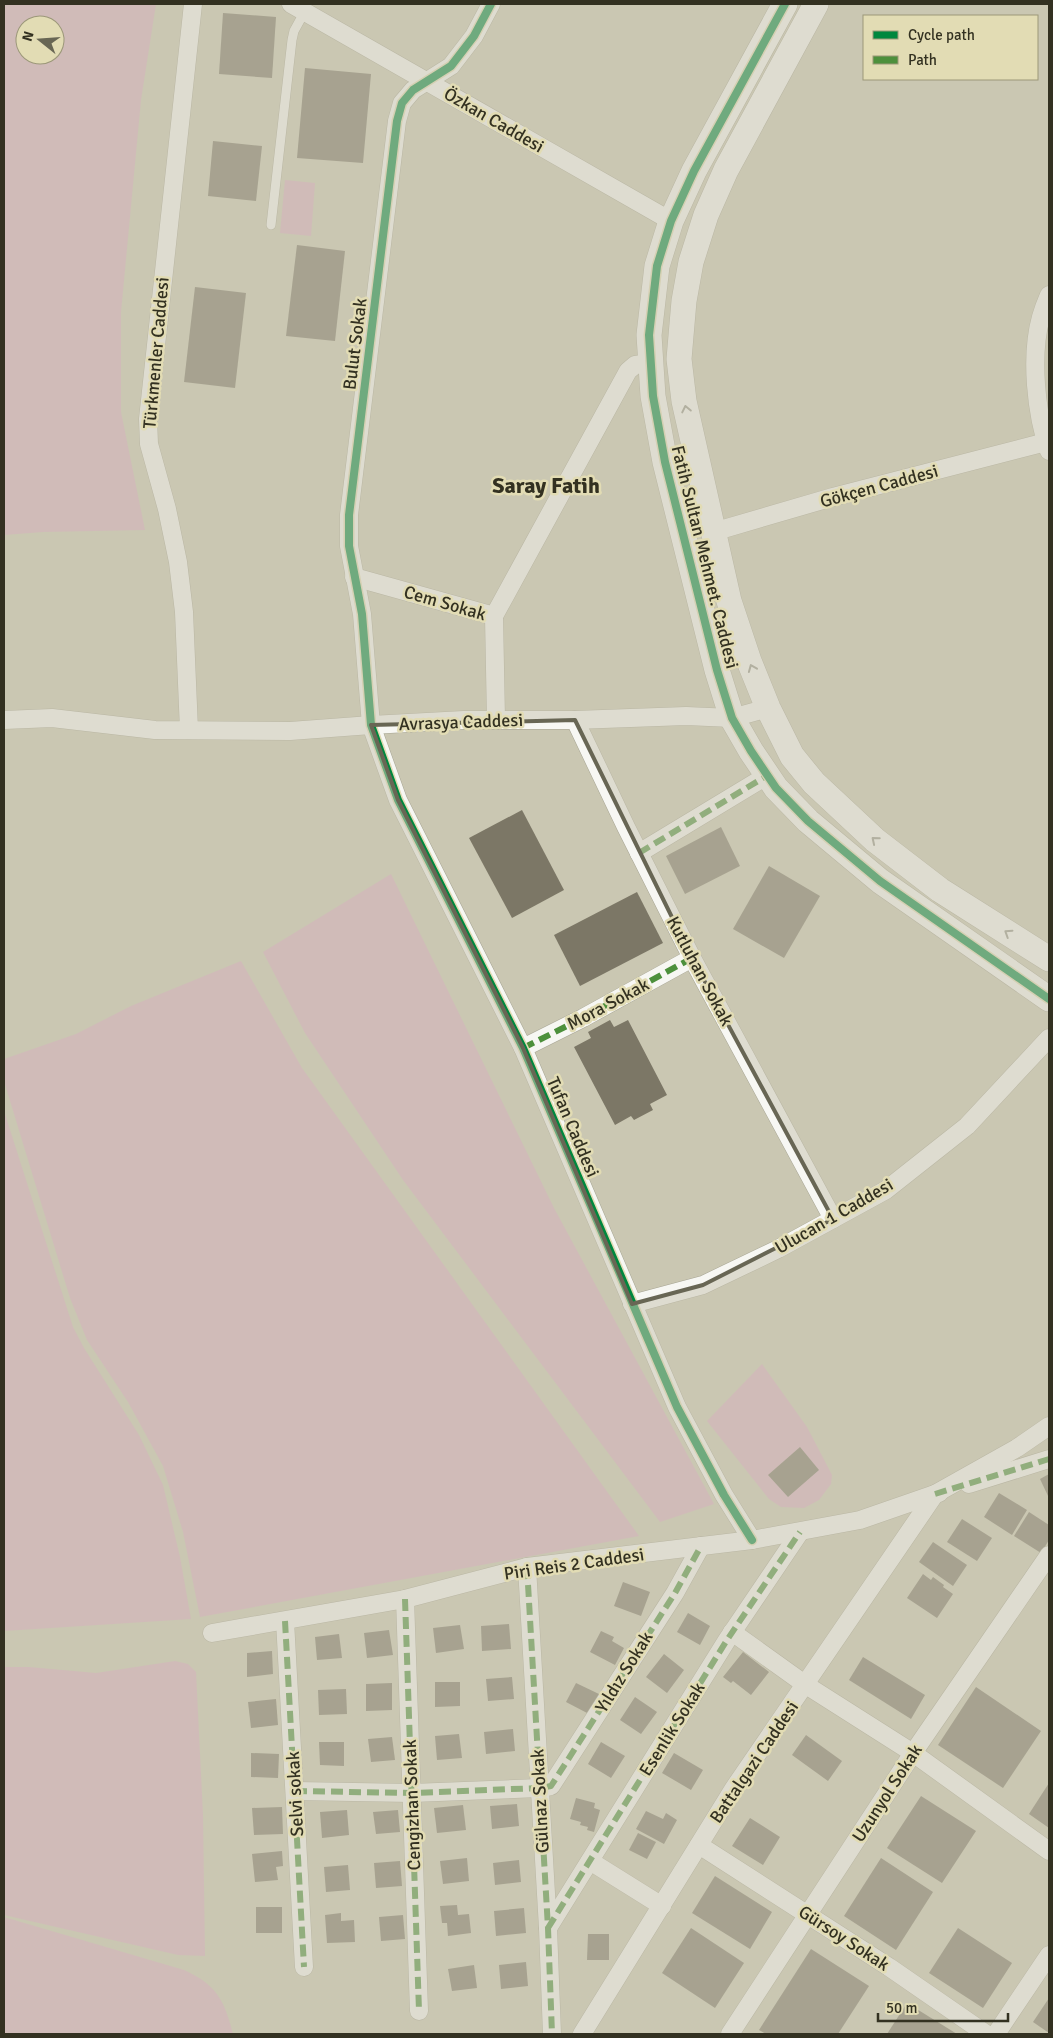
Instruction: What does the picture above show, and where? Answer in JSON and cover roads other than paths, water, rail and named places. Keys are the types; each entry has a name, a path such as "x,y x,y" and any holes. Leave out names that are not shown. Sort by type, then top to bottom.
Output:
{"street":[{"name":"Türkmenler Caddesi","path":"190,730 184,612 180,578 167,509 149,444 148,419 193,4"},
{"name":"Bulut Sokak","path":"371,724 362,614 349,546 349,515 397,121 402,103 413,90 427,83 450,66 474,36 491,4"},
{"name":"Fatih Sultan Mehmet. Caddesi","path":"785,4 694,172 671,221 657,266 649,335 653,396 664,462 717,670 732,718 776,788 808,822 880,881 1049,999"},
{"name":"Fatih Sultan Mehmet. Caddesi","path":"816,4 726,170 706,215 691,262 684,301 679,359 684,401 729,601 749,661 768,708 792,756 814,783 875,840 940,890 1049,959"},
{"name":"Özkan Caddesi","path":"298,8 671,221"},
{"path":"1048,447 1037,394 1036,352 1040,317 1049,295"},
{"path":"494,616 628,371 635,365 651,363"},
{"name":"Gökçen Caddesi","path":"713,532 833,497 1048,447"},
{"name":"Cem Sokak","path":"354,577 494,616 496,720"},
{"name":"Avrasya Caddesi","path":"4,720 52,718 155,730 290,731 371,724 496,720 575,720 686,716 732,718 768,708"},
{"name":"Kutluhan Sokak","path":"575,720 692,958 833,1219"},
{"name":"Tufan Caddesi","path":"371,724 398,800 523,1048 677,1407 724,1495 752,1540"},
{"path":"639,853 768,775"},
{"name":"Mora Sokak","path":"523,1048 583,1018 692,958"},
{"name":"Ulucan 1 Caddesi","path":"632,1304 703,1285 778,1249 886,1190 967,1126 1049,1038"},
{"name":"Piri Reis 2 Caddesi","path":"935,1494 1017,1448 1049,1426"},
{"name":"Piri Reis 2 Caddesi","path":"212,1633 405,1599 527,1567 752,1540 860,1520 1049,1458"},
{"name":"Battalgazi Caddesi","path":"582,2034 734,1788 935,1494"},
{"name":"Esenlik Sokak","path":"548,1928 732,1632 800,1532"},
{"name":"Yıldız Sokak","path":"539,1788 552,1786 675,1593 702,1546"},
{"name":"Uzunyol Sokak","path":"730,2034 913,1752 1048,1561"},
{"name":"Gülnaz Sokak","path":"527,1567 548,1928 552,2034"},
{"name":"Cengizhan Sokak","path":"405,1599 419,2011"},
{"name":"Selvi sokak","path":"285,1621 304,1967"},
{"path":"732,1632 806,1685 913,1752 1049,1851"},
{"path":"295,1791 412,1792 539,1788"},
{"name":"Gürsoy Sokak","path":"699,1846 807,1914 986,2034"},
{"path":"590,1861 662,1906"},
{"path":"996,2034 1049,1954"}],"lane":[{"path":"271,225 292,40 298,8"}],"district":[{"name":"Saray Fatih","path":"546,485"}]}
